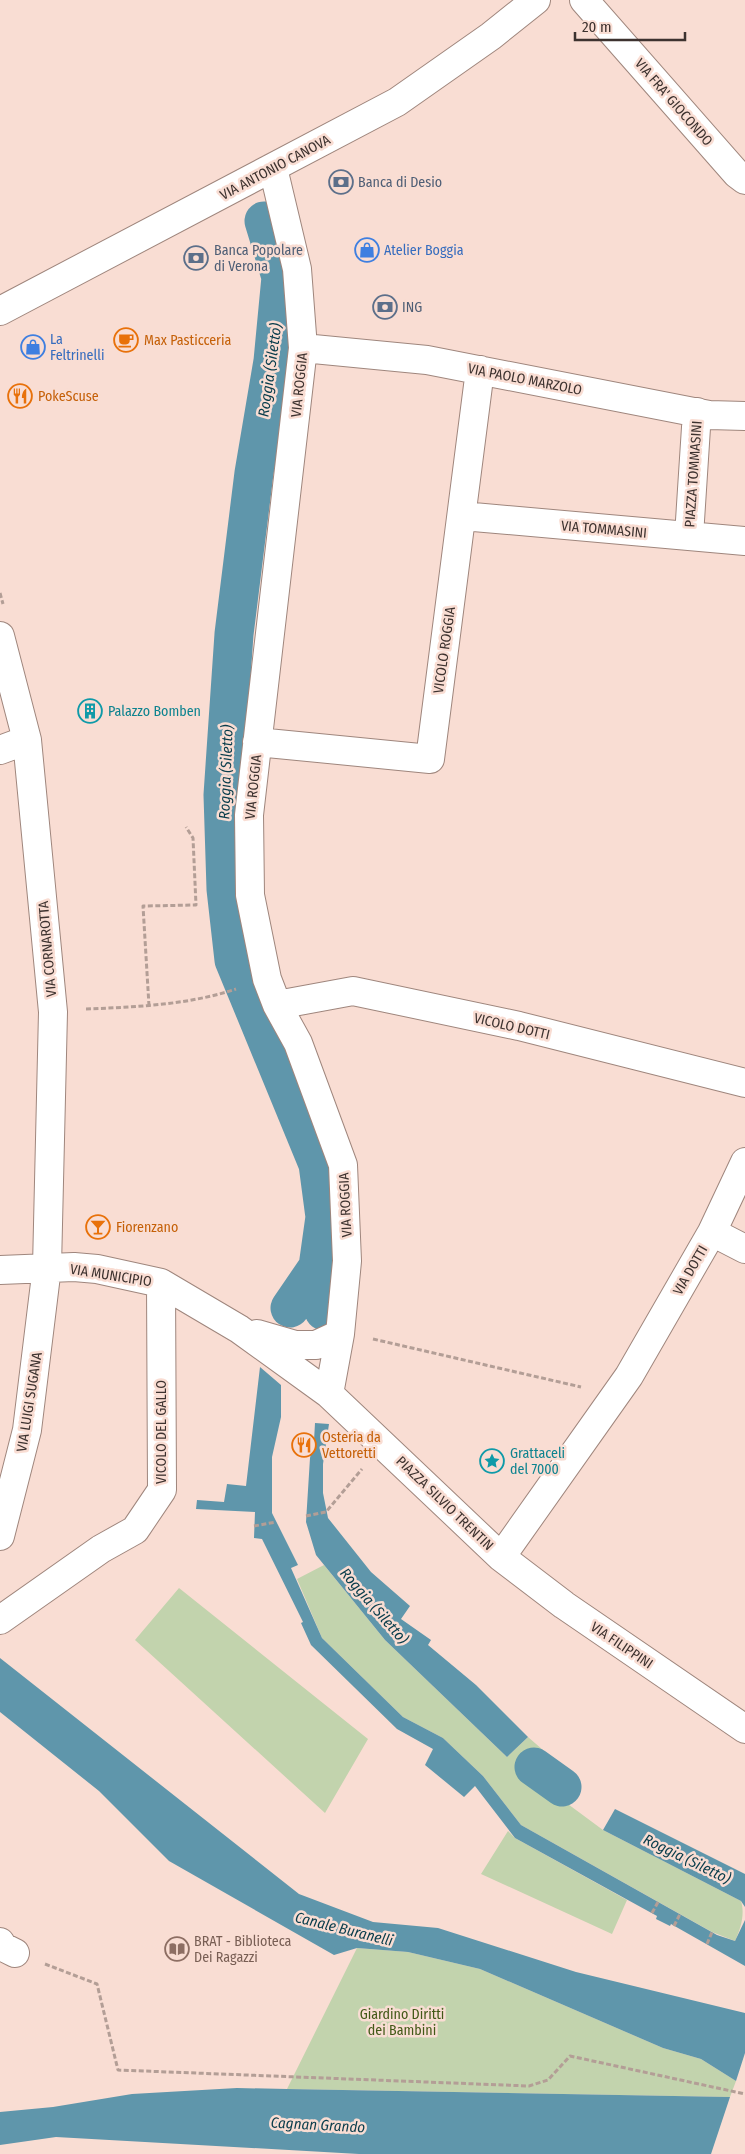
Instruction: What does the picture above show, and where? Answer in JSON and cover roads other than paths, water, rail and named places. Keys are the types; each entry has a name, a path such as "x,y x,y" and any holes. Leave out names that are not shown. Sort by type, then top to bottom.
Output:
{"street":[{"name":"VIA ANTONIO CANOVA","path":"0,311 396,102 491,36 536,0"},
{"name":"VIA FRA' GIOCONDO","path":"584,0 737,174 745,180"},
{"name":"VIA ROGGIA","path":"274,168 297,269 303,348 248,815 250,895 267,979 277,1005 298,1043 343,1166 347,1261 328,1339 329,1394"},
{"name":"VIA PAOLO MARZOLO","path":"303,348 427,360 697,412 745,416"},
{"name":"VICOLO ROGGIA","path":"257,742 430,759 480,370"},
{"name":"PIAZZA TOMMASINI","path":"689,536 697,412"},
{"name":"VIA TOMMASINI","path":"462,516 745,541"},
{"name":"VIA CORNAROTTA","path":"0,636 27,740 53,1012 47,1267"},
{"path":"0,750 27,740"},
{"name":"VICOLO DOTTI","path":"277,1005 354,991 519,1026 745,1083"},
{"name":"VIA DOTTI","path":"623,1385 712,1232 745,1162"},
{"path":"712,1232 745,1249"},
{"name":"VIA MUNICIPIO","path":"0,1270 47,1267 97,1269 161,1283 239,1329"},
{"name":"VIA LUIGI SUGANA","path":"0,1536 27,1430 47,1267"},
{"name":"VICOLO DEL GALLO","path":"0,1620 101,1549 135,1530 162,1490 161,1283"},
{"path":"239,1329 295,1345 328,1339"},
{"name":"PIAZZA SILVIO TRENTIN","path":"239,1329 329,1394 502,1557 623,1385"},
{"name":"VIA FILIPPINI","path":"502,1557 564,1605 745,1729"}],"water":[{"path":"260,1367 281,1385 281,1417 272,1457 272,1513 298,1565 291,1568 322,1638 403,1717 443,1738 483,1776 521,1825 717,1935 735,1941 745,1920 745,1966 671,1924 670,1926 656,1919 657,1916 515,1838 475,1786 464,1797 425,1765 433,1749 397,1729 311,1645 301,1623 303,1622 262,1539 254,1538 255,1512 196,1509 197,1500 224,1502 227,1484 246,1486"},
{"path":"315,1423 329,1424 323,1464 323,1493 328,1518 371,1572 410,1606 401,1619 431,1640 428,1645 476,1685 528,1737 507,1757 385,1640 316,1555 306,1522 310,1458 314,1441"},
{"name":"Canale Buranelli","path":"0,1658 299,1894 373,1922 438,1928 576,1972 745,2013 745,2053 736,2081 701,2059 663,2048 480,1969 408,1952 357,1948 334,1955 169,1861 99,1791 0,1712"},
{"path":"615,1809 745,1874 745,1907 741,1901 603,1830"},
{"name":"Cagnan Grando","path":"237,2088 730,2097 711,2154 359,2154 56,2137 0,2145 0,2112 53,2107 132,2094"}],"waterway":[{"name":"Roggia (Siletto)","path":"264,221 281,277 273,361 254,473 234,634 223,795 226,889 234,960 318,1164 325,1217 318,1267 324,1311"},
{"path":"290,1308 318,1267"},
{"name":"Roggia (Siletto)","path":"534,1767 562,1787"}],"place":[{"name":"Banca di Desio","path":"341,182"},
{"name":"Atelier Boggia","path":"367,250"},
{"name":"Banca Popolare di Verona","path":"196,258"},
{"name":"ING","path":"385,307"},
{"name":"Max Pasticceria","path":"126,340"},
{"name":"La Feltrinelli","path":"33,347"},
{"name":"PokeScuse","path":"20,396"},
{"name":"Palazzo Bomben","path":"90,711"},
{"name":"Fiorenzano","path":"98,1227"},
{"name":"Osteria da Vettoretti","path":"304,1445"},
{"name":"Grattaceli del 7000","path":"492,1461"},
{"name":"BRAT - Biblioteca Dei Ragazzi","path":"177,1949"}],"park label":[{"name":"Giardino Diritti dei Bambini","path":"402,2022"}]}
